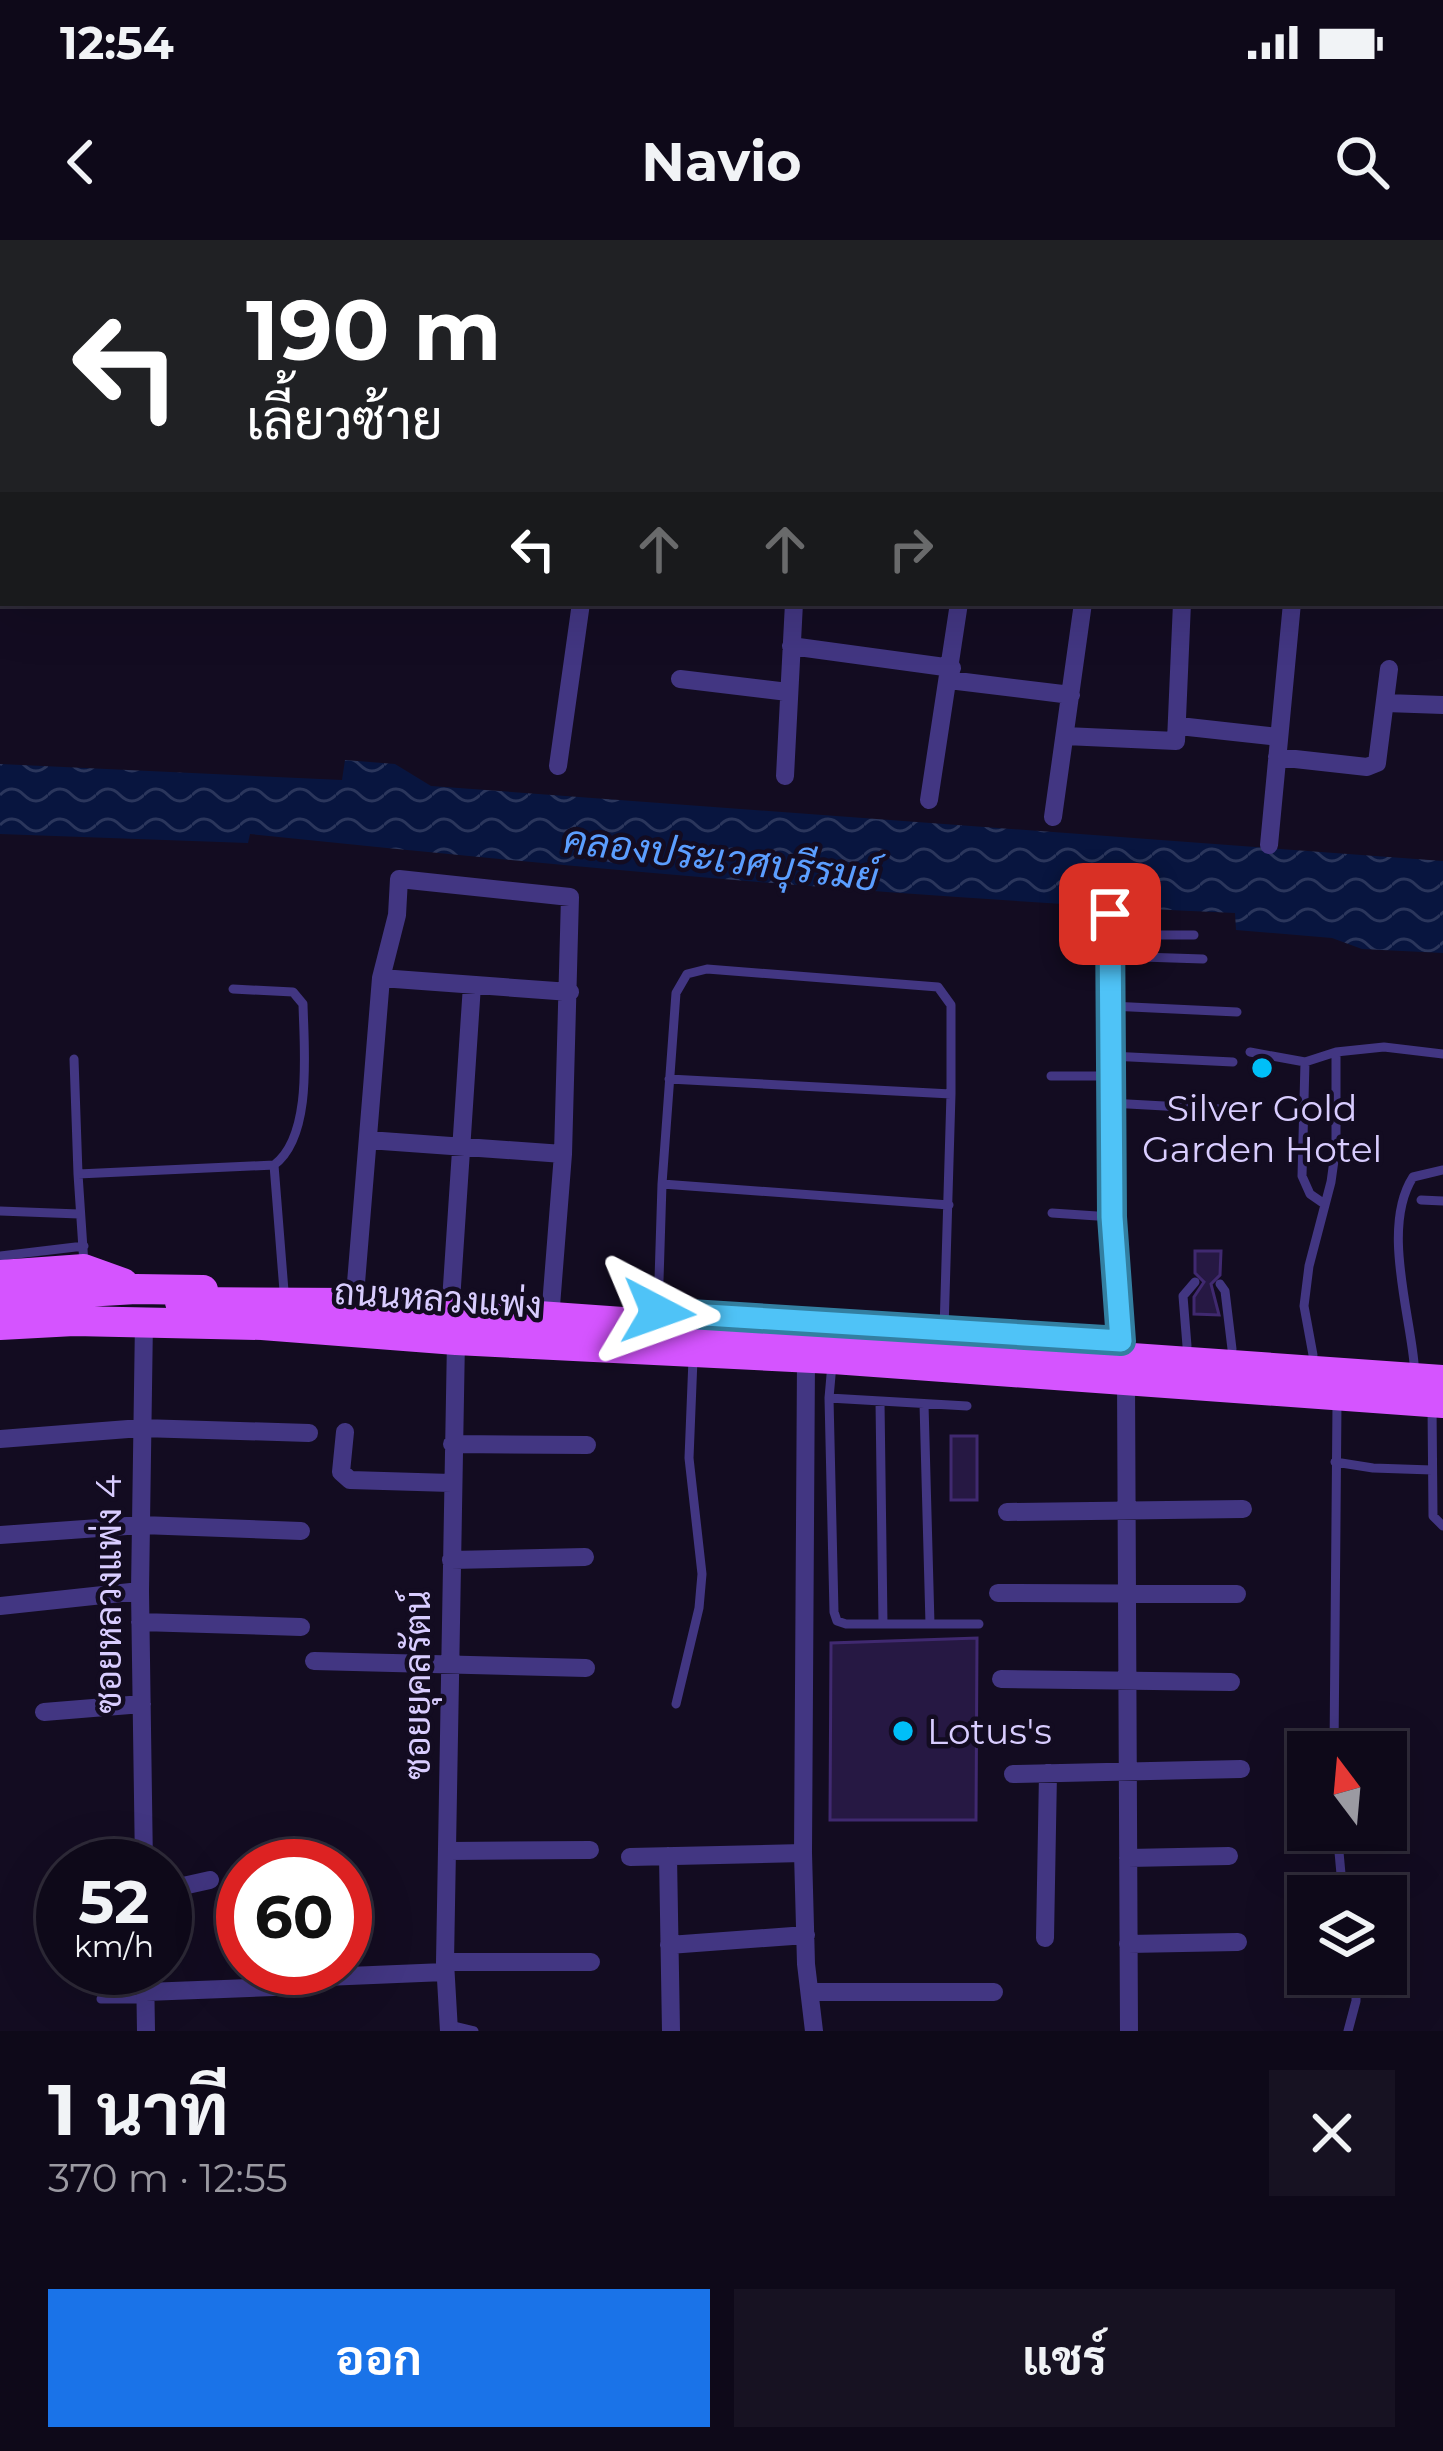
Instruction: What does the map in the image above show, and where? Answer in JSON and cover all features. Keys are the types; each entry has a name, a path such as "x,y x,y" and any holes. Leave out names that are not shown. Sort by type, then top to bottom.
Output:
{"main road":[{"path":"0,1276 79,1282"},
{"name":"ถนนหลวงแพ่ง","path":"79,1282 136,1289 284,1291 1121,1341 1232,1349 1309,1367 1428,1364"},
{"name":"ถนนหลวงแพ่ง","path":"79,1282 143,1321 1337,1394 1440,1394"},
{"path":"0,1297 79,1282"},
{"path":"0,1325 79,1282"},
{"path":"0,1310 74,1302 355,1304 1440,1394"},
{"path":"0,1310 190,1312 665,1343 1309,1367 1440,1394"},
{"path":"0,1339 101,1331 143,1321"}],"street":[{"path":"558,766 581,606"},
{"path":"785,776 794,606"},
{"path":"929,800 959,606"},
{"path":"1052,817 1083,606"},
{"path":"1065,736 1176,741 1182,606"},
{"path":"1269,845 1292,606"},
{"path":"791,646 1071,695"},
{"path":"1179,726 1373,766 1379,759 1389,669"},
{"path":"680,679 788,692"},
{"path":"1386,703 1443,705"},
{"path":"355,1295 381,978 397,915 399,879 571,897 563,1154 551,1306"},
{"path":"1110,914 1117,955 1110,1006 1109,1076 1121,1341"},
{"path":"381,978 570,992"},
{"path":"452,1301 472,986"},
{"path":"368,1140 563,1154"},
{"name":"ซอยหลวงแพ่ง 4","path":"143,1321 144,1839"},
{"name":"ซอยยุคลรัตน์","path":"449,2028 445,1967 456,1340"},
{"path":"814,2031 802,1853 819,1359"},
{"path":"1126,1380 1129,2031"},
{"path":"0,1439 141,1428 309,1433"},
{"path":"345,1432 341,1472 350,1480 451,1484"},
{"path":"452,1444 587,1445"},
{"path":"1007,1512 1244,1509"},
{"path":"0,1535 141,1525 301,1531"},
{"path":"451,1560 585,1557"},
{"path":"0,1606 140,1592"},
{"path":"998,1593 1237,1594"},
{"path":"140,1622 301,1627"},
{"path":"314,1661 586,1668"},
{"path":"1001,1679 1232,1682"},
{"path":"44,1712 142,1705"},
{"path":"1013,1774 1241,1769"},
{"path":"1046,1938 1048,1773"},
{"path":"448,1852 590,1850"},
{"path":"630,1857 802,1853"},
{"path":"668,1856 671,2031"},
{"path":"1128,1858 1229,1856"},
{"path":"192,1884 210,1880"},
{"path":"669,1945 806,1935"},
{"path":"1128,1944 1238,1942"},
{"path":"372,1973 591,1962"},
{"path":"810,1992 994,1992"},
{"path":"146,1995 146,2031"}],"lane":[{"path":"1117,955 1138,935 1194,935"},
{"path":"1117,955 1203,958"},
{"path":"658,1312 676,993 687,974 707,969 938,987 951,1005 944,1330"},
{"path":"78,1174 274,1166 291,1148 301,1118 303,1004 293,992 232,989"},
{"path":"1110,1006 1237,1012"},
{"path":"1250,1052 1305,1062 1336,1052 1384,1047 1443,1054"},
{"path":"1309,1367 1304,1306 1336,1146 1336,1052"},
{"path":"1110,1056 1233,1062"},
{"path":"0,1256 79,1282 74,1059"},
{"path":"1305,1062 1302,1176 1310,1194 1323,1203"},
{"path":"1051,1076 1109,1076"},
{"path":"669,1079 951,1094"},
{"path":"1110,1103 1237,1109"},
{"path":"274,1166 284,1291"},
{"path":"1428,1364 1401,1298 1399,1210 1401,1195 1413,1177 1443,1170"},
{"path":"662,1184 949,1205"},
{"path":"1421,1200 1443,1201"},
{"path":"0,1211 79,1214"},
{"path":"1052,1213 1112,1217"},
{"path":"1187,1346 1183,1296 1195,1282"},
{"path":"1220,1283 1226,1295 1232,1349"},
{"path":"676,1705 699,1608 702,1574 689,1458 694,1354"},
{"path":"819,1359 829,1398 833,1612 837,1621 979,1624"},
{"path":"1334,1731 1337,1394"},
{"path":"1440,1394 1432,1470 1433,1516 1443,1526"},
{"path":"829,1398 967,1406"},
{"path":"880,1401 884,1624"},
{"path":"924,1404 930,1624"},
{"path":"1335,1462 1432,1470"},
{"path":"100,1999 146,1995"},
{"path":"1348,2031 1356,1995"},
{"path":"449,2028 475,2031"}],"water":[{"name":"คลองประเวศบุรีรมย์","path":"345,760 395,764 431,786 1443,861 1443,953 1362,949 1332,938 1236,930 1235,913 742,881 250,834 248,843 0,834 0,764 342,780"}],"building":[{"path":"1195,1251 1221,1251 1220,1275 1211,1284 1219,1315 1194,1314 1194,1297 1204,1282 1195,1273"},
{"path":"951,1436 977,1436 977,1500 951,1500"},
{"name":"Lotus's","path":"977,1638 976,1820 830,1820 831,1643"}],"place":[{"name":"Silver Gold Garden Hotel","path":"1262,1068"},
{"name":"Lotus's","path":"903,1731"}],"route":[{"path":"658,1312 1121,1341 1112,1217 1110,914"}]}
